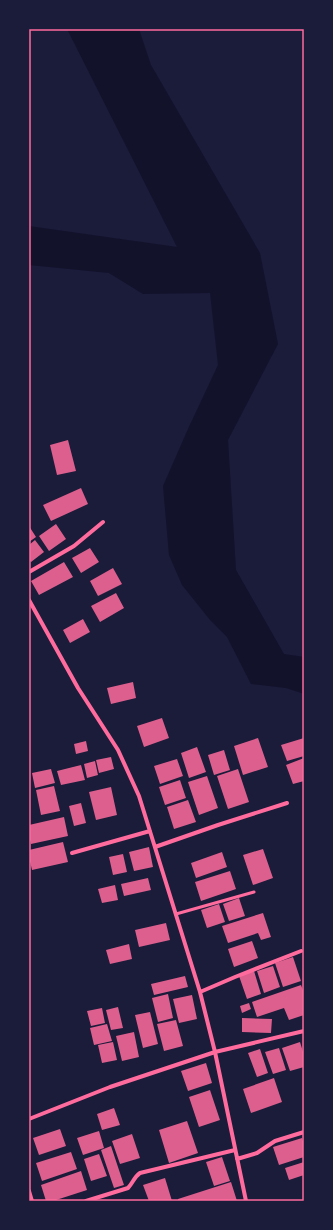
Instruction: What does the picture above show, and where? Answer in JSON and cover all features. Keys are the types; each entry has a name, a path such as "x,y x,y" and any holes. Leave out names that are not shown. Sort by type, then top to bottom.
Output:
{"street":[{"path":"29,572 74,546 103,522"},
{"path":"29,600 78,688 118,750 139,796 200,992 216,1052 246,1201"},
{"path":"155,848 218,825 287,803"},
{"path":"72,853 150,831"},
{"path":"200,992 235,976 301,951"},
{"path":"29,1119 110,1087 216,1052 304,1030"},
{"path":"237,1160 257,1153 275,1141 304,1132"},
{"path":"86,1201 128,1188 135,1177 140,1173 235,1150"},
{"path":"29,1191 32,1201"}],"lane":[{"path":"176,914 254,892"}],"shaded area":[{"path":"67,29 139,29 151,65 260,253 278,344 228,440 236,570 284,654 304,657 304,694 286,688 251,684 227,637 210,620 182,585 169,555 163,486 218,365 210,293 143,294 109,273 29,265 29,226 177,247"}],"building":[{"path":"68,440 76,471 57,475 50,445"},
{"path":"81,488 88,504 51,521 43,505"},
{"path":"56,524 66,539 49,551 39,536"},
{"path":"29,526 36,537 29,542"},
{"path":"35,540 44,552 31,562 29,560 29,545"},
{"path":"90,548 99,562 81,573 72,558"},
{"path":"64,562 73,577 39,595 31,581"},
{"path":"113,568 122,584 98,596 90,581"},
{"path":"116,593 124,608 100,622 91,606"},
{"path":"83,619 90,632 70,643 63,630"},
{"path":"133,682 136,698 111,704 107,688"},
{"path":"162,718 169,738 144,747 137,726"},
{"path":"258,738 268,767 243,775 234,746"},
{"path":"304,738 304,756 287,761 281,745"},
{"path":"86,741 88,751 76,754 74,744"},
{"path":"197,747 206,772 189,778 181,753"},
{"path":"224,750 230,770 214,775 208,755"},
{"path":"111,757 114,769 99,773 96,760"},
{"path":"304,758 304,781 293,784 286,765"},
{"path":"177,759 183,776 160,784 154,766"},
{"path":"95,761 98,775 87,778 84,764"},
{"path":"81,765 85,780 61,785 57,771"},
{"path":"51,769 55,783 35,788 32,773"},
{"path":"238,769 249,802 228,809 217,776"},
{"path":"207,776 218,808 199,815 188,782"},
{"path":"180,780 186,798 165,805 159,787"},
{"path":"54,786 60,811 41,815 36,790"},
{"path":"111,787 117,815 96,820 89,792"},
{"path":"188,800 196,822 174,829 167,807"},
{"path":"81,803 86,823 74,826 69,806"},
{"path":"64,817 68,836 31,844 29,825"},
{"path":"63,842 68,862 32,870 29,850"},
{"path":"149,847 153,867 134,871 129,852"},
{"path":"263,849 273,878 253,885 243,855"},
{"path":"222,852 227,867 196,878 191,863"},
{"path":"123,854 127,872 113,875 109,857"},
{"path":"230,871 236,889 201,901 195,882"},
{"path":"148,878 151,890 124,896 121,884"},
{"path":"115,885 118,900 102,903 98,889"},
{"path":"239,898 245,916 229,921 223,904"},
{"path":"219,904 225,922 207,928 201,910"},
{"path":"263,913 271,937 261,940 258,933 228,943 222,926"},
{"path":"166,923 170,940 139,947 135,930"},
{"path":"252,941 258,958 234,967 228,949"},
{"path":"129,944 132,959 110,964 106,950"},
{"path":"293,957 301,981 283,987 275,963"},
{"path":"273,966 280,987 264,993 257,971"},
{"path":"254,971 261,994 247,999 239,976"},
{"path":"185,976 188,987 154,995 151,984"},
{"path":"301,985 304,993 304,1015 289,1020 284,1008 257,1017 252,1002"},
{"path":"168,994 173,1018 158,1022 152,998"},
{"path":"192,995 197,1019 179,1023 173,999"},
{"path":"249,1003 251,1009 242,1013 240,1006"},
{"path":"118,1007 123,1028 111,1030 106,1010"},
{"path":"102,1008 105,1023 91,1026 87,1011"},
{"path":"150,1012 158,1044 143,1048 135,1015"},
{"path":"242,1018 272,1019 271,1033 242,1032"},
{"path":"176,1020 183,1046 164,1051 157,1024"},
{"path":"107,1024 112,1041 94,1045 90,1028"},
{"path":"134,1032 139,1057 122,1061 116,1036"},
{"path":"113,1042 117,1060 102,1063 98,1045"},
{"path":"300,1042 304,1055 304,1067 290,1071 282,1048"},
{"path":"279,1048 286,1070 273,1074 265,1052"},
{"path":"260,1049 268,1073 257,1077 248,1053"},
{"path":"206,1063 212,1083 188,1091 181,1071"},
{"path":"274,1078 282,1102 251,1113 243,1089"},
{"path":"210,1090 220,1120 199,1127 189,1097"},
{"path":"114,1108 120,1125 102,1130 97,1114"},
{"path":"187,1121 198,1153 169,1163 159,1130"},
{"path":"60,1129 66,1146 39,1155 33,1138"},
{"path":"99,1131 104,1148 83,1155 77,1138"},
{"path":"132,1134 140,1158 120,1164 112,1141"},
{"path":"302,1138 304,1144 304,1157 279,1165 273,1147"},
{"path":"111,1146 124,1185 114,1188 101,1150"},
{"path":"71,1152 77,1169 42,1181 36,1163"},
{"path":"99,1154 107,1176 91,1181 84,1159"},
{"path":"222,1157 230,1181 214,1186 206,1162"},
{"path":"304,1162 304,1175 289,1180 285,1168"},
{"path":"81,1171 87,1190 53,1201 46,1201 41,1185"},
{"path":"165,1178 172,1201 149,1201 143,1185"},
{"path":"231,1182 237,1201 178,1201 178,1199"}]}
